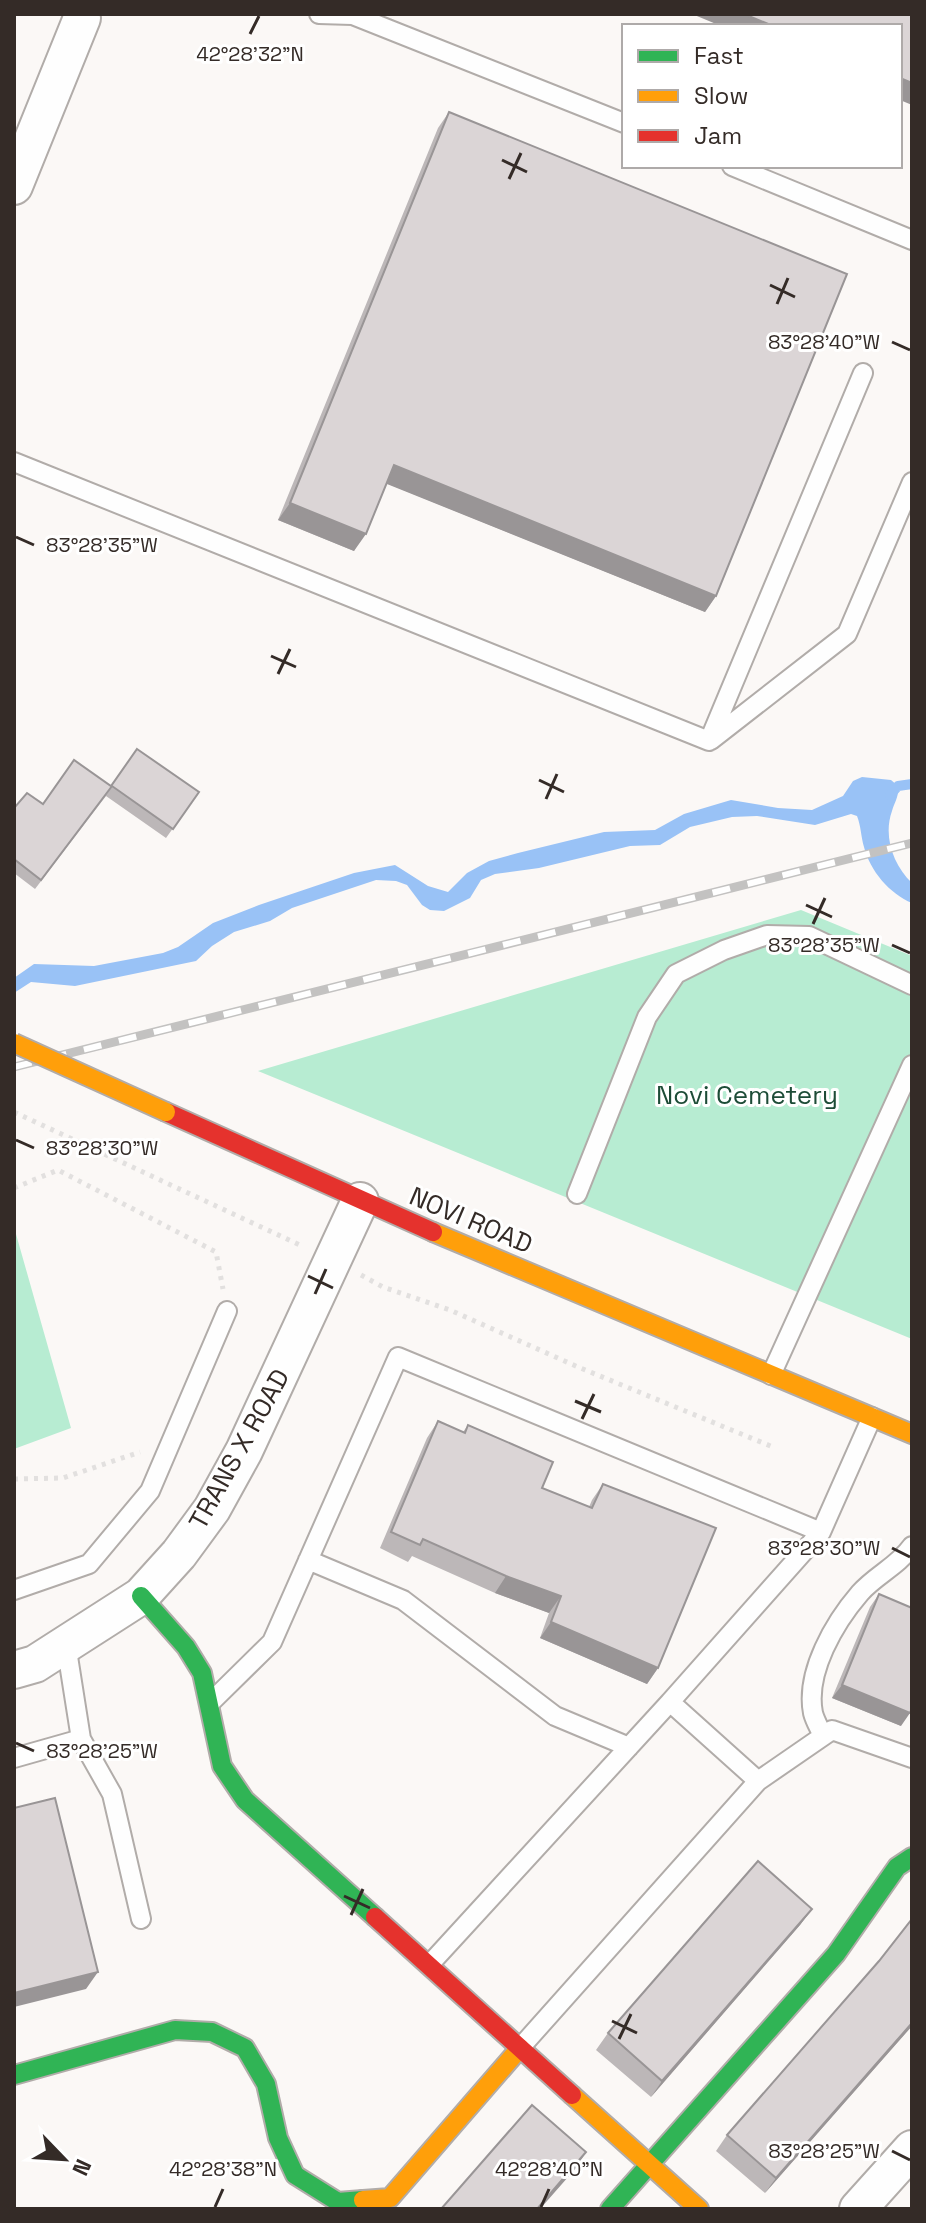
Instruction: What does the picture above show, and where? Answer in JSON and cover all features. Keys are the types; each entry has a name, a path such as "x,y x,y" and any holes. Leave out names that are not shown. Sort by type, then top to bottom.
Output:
{"street":[{"path":"14,186 79,15"},
{"name":"NOVI ROAD","path":"14,1043 360,1201 771,1376 911,1431"},
{"name":"TRANS X ROAD","path":"14,1670 35,1664 141,1596 179,1554 212,1509 244,1451 360,1201"},
{"path":"141,1596 186,1647 202,1673 222,1766 245,1800 699,2209"},
{"path":"610,2209 836,1954 897,1867 912,1857"},
{"path":"14,2075 175,2030 212,2032 245,2048 266,2084 278,2138 295,2175 338,2202 390,2198 520,2048"},
{"path":"858,2209 912,2149"}],"lane":[{"path":"319,14 351,14 622,122"},
{"path":"737,168 912,240"},
{"path":"709,741 863,373"},
{"path":"14,462 709,741"},
{"path":"709,741 847,634 912,482"},
{"path":"577,1194 647,1017 676,974 724,950 767,935 809,936 912,985"},
{"path":"771,1376 912,1065"},
{"path":"14,1590 89,1564 150,1491 227,1311"},
{"path":"210,1703 272,1642 398,1357 821,1532"},
{"path":"429,1965 821,1532 872,1417"},
{"path":"823,1736 813,1713 813,1687 821,1658 837,1624 862,1591 905,1557 912,1546"},
{"path":"308,1560 403,1600 555,1716 629,1747"},
{"path":"66,1644 81,1739 112,1794 141,1919"},
{"path":"670,1702 758,1781"},
{"path":"520,2048 758,1781 832,1730 912,1758"},
{"path":"14,1758 81,1739"}],"path":[{"path":"14,1112 333,1260 383,1287 450,1310 578,1367 773,1447"},
{"path":"14,1188 58,1170 216,1252 227,1311"},
{"path":"14,1479 63,1478 171,1441"}],"green space":[{"name":"Novi Cemetery","path":"801,910 912,956 912,1339 258,1071"},
{"path":"14,1227 71,1428 14,1449"}],"water":[{"path":"862,777 891,780 898,786 889,821 889,840 895,859 912,883 912,903 896,894 876,873 867,856 857,816 851,814 815,825 757,816 732,817 690,827 660,845 630,846 539,868 495,874 481,880 470,898 444,911 430,910 422,905 407,885 376,880 292,908 270,921 234,932 196,961 75,986 31,982 14,993 14,978 34,964 94,966 163,953 178,947 213,923 354,873 395,865 428,886 448,892 467,873 489,861 604,832 655,830 684,814 731,800 812,810 843,796 853,781"}],"building":[{"path":"744,14 912,14 912,83 902,79 902,24 768,24"},
{"path":"449,112 847,274 716,596 394,465 366,534 290,503"},
{"path":"137,749 199,792 173,829 112,786 41,880 14,859 14,808 27,793 43,804 74,760 111,786"},
{"path":"438,1421 465,1433 468,1425 553,1462 542,1488 592,1508 603,1484 716,1528 658,1668 551,1622 561,1596 506,1576 423,1539 420,1545 391,1532"},
{"path":"879,1594 912,1608 910,1713 842,1685"},
{"path":"55,1798 98,1972 14,1993 14,1808"},
{"path":"758,1861 812,1909 662,2081 608,2033"},
{"path":"912,1919 912,2023 776,2178 727,2135"},
{"path":"532,2105 586,2152 537,2209 441,2209"}],"waterway":[{"path":"890,795 898,786 912,784"}],"railway":[{"path":"14,1067 912,843"}],"traffic: fast":[{"path":"141,1596 186,1647 202,1673 222,1766 245,1800 375,1917"},
{"path":"610,2209 836,1954 897,1867 912,1857"},
{"path":"14,2075 175,2030 212,2032 245,2048 266,2084 278,2138 295,2175 338,2202 363,2200"}],"traffic: slow":[{"path":"14,1043 166,1112"},
{"path":"433,1232 912,1434"},
{"path":"363,2200 390,2198 520,2048"},
{"path":"572,2095 699,2209"}],"traffic: jam":[{"path":"166,1112 433,1232"},
{"path":"375,1917 572,2095"}]}
